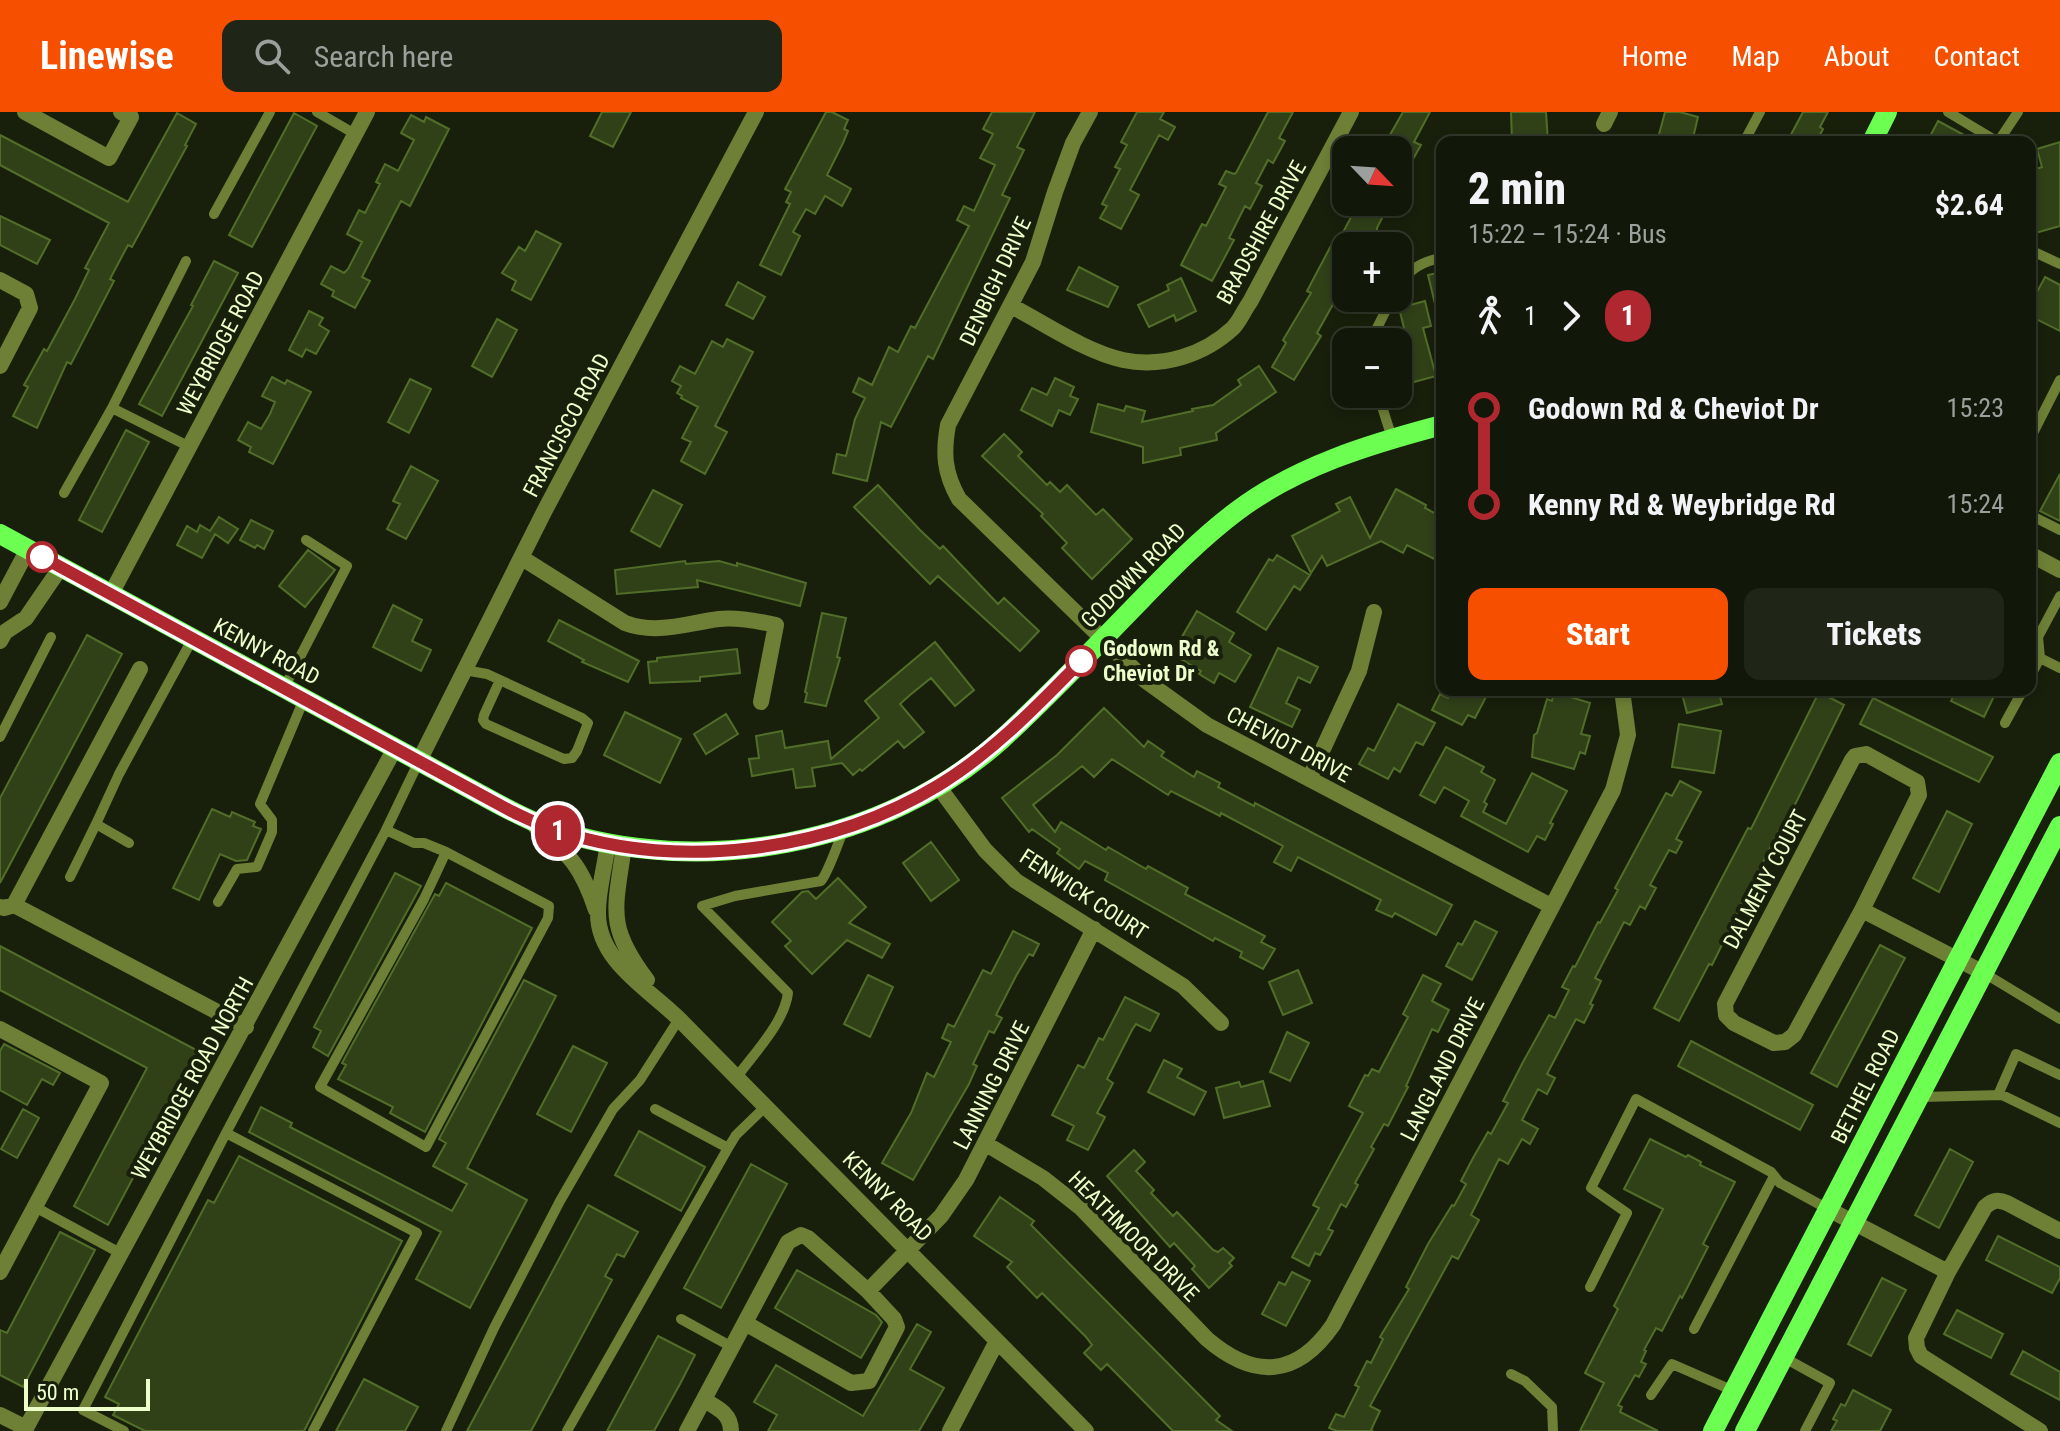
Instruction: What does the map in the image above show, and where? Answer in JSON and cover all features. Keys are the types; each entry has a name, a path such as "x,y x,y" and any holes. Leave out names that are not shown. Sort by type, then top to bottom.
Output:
{"main road":[{"path":"1875,136 1887,112"},
{"name":"GODOWN ROAD","path":"616,845 673,851 724,850 805,839 897,807 938,786 999,741 1184,556 1238,510 1301,472 1392,438 1436,427"},
{"name":"KENNY ROAD","path":"0,534 511,811 550,828 616,845"},
{"name":"BETHEL ROAD","path":"1713,1431 2060,763"},
{"path":"1745,1431 2060,826"}],"street":[{"path":"25,112 109,158 131,117 121,112"},
{"name":"WEYBRIDGE ROAD","path":"111,594 367,112"},
{"name":"FRANCISCO ROAD","path":"419,761 756,112"},
{"name":"DENBIGH DRIVE","path":"945,469 944,446 948,425 1033,262 1073,143 1090,112"},
{"name":"BRADSHIRE DRIVE","path":"1011,306 1123,360 1153,362 1182,359 1209,345 1234,326 1250,302 1351,112"},
{"path":"0,280 26,294 30,308 6,337 0,366"},
{"name":"CHEVIOT DRIVE","path":"945,469 959,499 1102,640 1146,681 1207,725 1551,906"},
{"path":"2,636 0,605 28,549"},
{"path":"2036,557 2060,570"},
{"path":"522,558 625,623 638,628 675,627 723,618 776,625 761,702"},
{"path":"2,636 26,618 61,567"},
{"path":"1309,779 1359,671 1374,612"},
{"path":"140,669 7,906 246,1027"},
{"name":"LANGLAND DRIVE","path":"1207,1339 1239,1361 1278,1368 1296,1363 1323,1339 1333,1325 1613,790 1628,735 1623,696"},
{"name":"WEYBRIDGE ROAD NORTH","path":"0,1415 26,1428 395,748"},
{"name":"DALMENY COURT","path":"1866,754 1911,778 1920,788 1862,910 1794,1035 1785,1042 1774,1043 1734,1023 1726,1015 1725,1004 1852,760 1855,756 1866,754"},
{"name":"FENWICK COURT","path":"938,786 985,850 1016,881 1183,986 1221,1023"},
{"name":"KENNY ROAD","path":"511,811 535,827 576,863 588,884 606,947 639,983 655,995 908,1249 997,1341 1069,1425 1086,1431"},
{"name":"KENNY ROAD","path":"598,913 616,845"},
{"name":"KENNY ROAD","path":"616,845 619,936 655,995"},
{"path":"1862,910 1984,973"},
{"name":"LANNING DRIVE","path":"868,1291 941,1216 986,1144 1094,929"},
{"path":"0,1029 101,1083 0,1272"},
{"name":"HEATHMOOR DRIVE","path":"986,1144 1043,1178 1081,1208 1207,1339"},
{"path":"2040,1431 1921,1356 1916,1338 1948,1272 1985,1207 1991,1202 1999,1200 2007,1203 2060,1231"},
{"path":"1828,1209 1948,1272"},
{"path":"687,1431 788,1242 801,1235 868,1291 894,1319 897,1327 869,1381 851,1383 745,1323"},
{"path":"950,1431 997,1341"},
{"path":"704,1400 723,1411 729,1419 731,1431"}],"lane":[{"path":"214,214 270,112"},
{"path":"317,112 355,134"},
{"path":"1747,136 1760,112"},
{"path":"1948,112 1988,136"},
{"path":"2002,136 2018,112"},
{"path":"2036,253 2060,264"},
{"path":"1412,269 1436,259"},
{"path":"64,493 112,408 186,261"},
{"path":"2036,427 2060,380"},
{"path":"112,408 190,447"},
{"path":"1382,408 1392,438"},
{"path":"2036,518 2060,530"},
{"path":"284,688 347,566 306,540"},
{"path":"2036,632 2060,596"},
{"path":"0,737 4,719 51,637"},
{"path":"70,877 119,774 193,638"},
{"path":"2036,643 2040,658 2036,666"},
{"path":"2040,658 2060,668"},
{"path":"464,670 487,674 500,680 582,718 588,723 586,732 572,758 564,759 486,724 484,715 500,680"},
{"path":"2005,723 2020,696"},
{"path":"218,902 237,869 257,867 272,832 272,820 260,804 304,699"},
{"path":"124,1431 83,1410 386,830 419,761"},
{"path":"96,824 129,843"},
{"path":"737,1077 781,1014 788,993 702,906 735,896 821,881 845,827"},
{"path":"386,830 414,843 424,843 446,852 549,906 548,918 426,1147 320,1087 424,899 446,852"},
{"path":"1984,973 2060,1019"},
{"path":"446,1431 494,1328 560,1201 613,1109 640,1080 679,1019"},
{"path":"1998,1095 2016,1054 2060,1075"},
{"path":"1919,1097 1998,1095 2060,1123"},
{"path":"1590,1287 1627,1213 1591,1188 1636,1099 1828,1209"},
{"path":"567,1431 728,1148 736,1135 766,1106"},
{"path":"655,1109 728,1148"},
{"path":"226,1133 417,1233 313,1431"},
{"path":"1694,1329 1774,1176"},
{"path":"35,1207 120,1253"},
{"path":"681,1319 732,1347"},
{"path":"1783,1357 1830,1383 1805,1431"},
{"path":"1651,1395 1672,1364 1734,1391"},
{"path":"1511,1374 1525,1381 1552,1407 1553,1431"}],"building":[{"path":"602,112 631,112 613,147 590,136"},
{"path":"826,112 848,120 844,129 848,131 827,175 851,189 842,206 825,196 815,214 806,209 793,232 800,236 781,275 760,265 790,204 786,202 791,192 785,189"},
{"path":"992,112 1035,112 1017,147 1024,150 1002,195 1010,198 933,359 928,356 891,427 881,422 867,481 833,473 837,454 846,456 855,419 865,398 853,392 859,378 872,385 889,347 898,352 911,326 915,328 969,226 957,220 964,206 974,211 995,165 980,158 993,134 983,129"},
{"path":"1137,112 1164,112 1160,119 1175,127 1168,140 1159,135 1130,190 1139,195 1121,229 1100,218 1107,206 1102,204 1120,169 1115,167 1127,145 1121,142"},
{"path":"1268,112 1293,112 1279,138 1285,141 1273,163 1268,160 1256,183 1262,186 1250,209 1245,206 1229,238 1234,240 1212,281 1181,265 1226,187 1219,184 1226,171 1236,173"},
{"path":"1403,112 1430,112 1414,142 1421,145 1412,161 1412,136 1389,136"},
{"path":"1511,112 1546,112 1548,136 1512,136"},
{"path":"1665,112 1698,117 1693,136 1659,136"},
{"path":"1803,112 1828,112 1819,136 1790,136"},
{"path":"177,113 196,124 187,146 132,247 128,245 110,279 114,281 71,364 67,362 37,428 13,416 28,387 24,385 44,349 47,351 75,299 89,270 85,268 109,223 0,165 0,135 128,202"},
{"path":"294,113 317,126 252,247 229,235"},
{"path":"411,115 424,122 426,117 449,129 410,206 401,201 362,277 370,281 355,308 332,296 334,291 321,284 331,266 344,273 348,269 362,242 347,234 359,210 365,213 380,184 376,182 385,164 398,171 414,140 401,133"},
{"path":"1938,121 1966,136 1930,136"},
{"path":"2060,142 2060,226 2036,233 2036,169 2042,167 2037,149"},
{"path":"0,216 50,240 37,264 0,245"},
{"path":"1352,216 1383,216 1377,232 1343,232"},
{"path":"536,231 561,244 531,300 512,290 516,281 502,273 519,247 525,251"},
{"path":"1332,244 1332,306 1317,333 1321,336 1294,380 1272,367 1286,343 1283,340 1311,293 1307,291"},
{"path":"214,261 238,273 162,416 139,404"},
{"path":"1079,267 1118,287 1108,307 1067,290"},
{"path":"1436,273 1436,308 1428,275"},
{"path":"2045,277 2060,285 2060,331 2036,319 2036,294"},
{"path":"1181,278 1196,311 1176,321 1174,315 1149,327 1138,305 1169,290 1167,285"},
{"path":"738,282 765,297 753,319 726,305"},
{"path":"1425,301 1431,326 1423,328 1436,376 1412,382 1412,328 1404,328 1400,312 1412,312 1412,304"},
{"path":"309,311 323,318 319,325 329,331 316,354 306,349 302,357 289,350"},
{"path":"497,319 517,330 492,377 472,366"},
{"path":"727,339 753,352 715,426 727,432 705,474 681,461 691,442 682,438 698,407 681,398 677,393 681,386 672,381 680,366 695,374 712,341 723,347"},
{"path":"1259,366 1276,392 1216,433 1217,440 1180,448 1181,455 1143,463 1143,447 1091,432 1098,404 1124,411 1126,406 1145,411 1142,422 1193,411 1213,405 1241,385 1238,380"},
{"path":"272,377 285,384 287,380 311,392 273,464 249,452 251,447 238,440 248,422 261,429 270,414 275,402 262,396"},
{"path":"1055,378 1074,387 1070,396 1078,399 1070,415 1059,410 1052,426 1021,410 1032,388 1047,395"},
{"path":"410,379 431,389 409,433 388,422"},
{"path":"126,430 149,442 102,532 79,520"},
{"path":"1004,434 1022,452 1018,456 1047,485 1050,482 1060,492 1067,485 1096,515 1103,509 1132,539 1092,579 1062,548 1067,543 1041,516 1043,514 982,456"},
{"path":"411,466 438,481 406,539 387,529 400,504 393,501"},
{"path":"2060,474 2060,521 2040,511"},
{"path":"878,485 940,549 943,546 998,604 1004,598 1039,631 1020,651 938,576 930,584 854,507"},
{"path":"1396,489 1436,514 1436,560 1407,545 1403,553 1381,541 1327,566 1322,556 1311,573 1292,536 1340,511 1336,504 1350,497 1370,538"},
{"path":"653,490 682,505 660,547 631,531"},
{"path":"219,517 238,529 228,543 215,534 202,558 177,545 187,526 197,532 200,525 210,531"},
{"path":"251,520 273,531 264,549 240,540"},
{"path":"308,550 335,570 305,607 279,586"},
{"path":"1277,555 1310,575 1300,590 1294,586 1266,630 1237,612 1269,559 1273,561"},
{"path":"685,561 686,564 719,561 737,566 737,563 806,583 800,606 697,580 698,587 617,594 615,570"},
{"path":"393,605 422,620 412,641 431,650 421,671 373,647"},
{"path":"1197,611 1234,633 1229,642 1251,655 1235,682 1219,673 1214,683 1199,674 1201,671 1172,654"},
{"path":"822,613 846,618 837,657 840,658 826,706 805,702"},
{"path":"559,620 639,661 628,682 582,662 584,660 548,641"},
{"path":"87,635 122,654 0,883 0,798"},
{"path":"935,642 974,690 955,706 931,678 910,695 900,704 924,732 904,748 898,741 853,775 842,763 812,768 815,786 796,788 793,769 752,776 749,759 759,758 756,736 782,731 785,748 828,741 831,759 879,718 865,701"},
{"path":"1278,648 1318,667 1310,683 1298,677 1286,703 1300,710 1292,727 1250,707"},
{"path":"737,649 740,673 700,677 700,681 650,683 648,662 657,661 657,658"},
{"path":"1439,696 1486,697 1475,718 1468,715 1462,725 1432,710"},
{"path":"1553,696 1567,696 1590,703 1581,734 1590,736 1585,754 1580,752 1574,769 1532,757 1534,735 1547,699 1552,701"},
{"path":"1683,696 1720,696 1722,704 1687,713"},
{"path":"1817,696 1827,696 1844,705 1712,965 1709,964 1679,1021 1654,1008 1748,828 1751,829"},
{"path":"1953,696 1994,696 1984,717 1951,701"},
{"path":"1873,698 1993,757 1979,782 1860,724"},
{"path":"1398,704 1435,723 1423,745 1416,742 1400,772 1394,768 1388,779 1359,764 1368,748 1374,751"},
{"path":"1104,708 1144,747 1148,741 1164,752 1161,756 1194,777 1197,771 1220,783 1218,787 1254,806 1255,803 1452,905 1436,935 1395,913 1392,917 1376,910 1381,900 1298,857 1291,871 1274,862 1283,846 1221,813 1220,816 1171,791 1168,795 1112,759 1094,777 1082,766 1033,805 1055,832 1061,822 1106,850 1108,847 1146,869 1148,866 1188,888 1185,894 1265,936 1261,942 1275,949 1263,969 1240,957 1242,952 1215,938 1213,941 1105,880 1108,873 1085,861 1079,869 1057,853 1060,849 1032,829 1029,832 1002,798 1057,755"},
{"path":"625,712 681,739 660,783 604,755"},
{"path":"726,714 738,734 706,754 694,734"},
{"path":"1679,724 1721,731 1714,773 1672,767"},
{"path":"1446,747 1484,767 1481,772 1495,780 1484,802 1487,804 1483,812 1506,824 1532,773 1567,791 1550,823 1553,824 1545,840 1537,836 1528,852 1461,816 1469,801 1444,787 1435,803 1420,795"},
{"path":"1680,781 1701,792 1676,839 1682,842 1676,853 1669,850 1650,885 1656,888 1645,909 1640,906 1630,925 1624,922 1595,978 1601,981 1584,1023 1576,1019 1547,1074 1555,1078 1547,1094 1538,1089 1522,1120 1538,1129 1530,1144 1522,1139 1508,1164 1499,1159 1471,1215 1479,1220 1458,1259 1452,1256 1370,1406 1380,1411 1373,1431 1337,1431 1329,1428 1336,1414 1344,1417 1359,1387 1355,1385 1367,1361 1371,1363 1383,1339 1380,1337 1409,1289 1406,1287 1428,1244 1454,1206 1466,1184 1461,1181 1473,1158 1508,1103 1503,1101 1523,1062 1549,1015 1555,1018 1569,990 1562,987 1573,966 1618,890 1615,888 1666,793 1672,796"},
{"path":"212,809 230,817 232,812 255,822 253,826 261,829 247,860 236,861 220,854 199,900 173,888"},
{"path":"1947,811 1972,824 1939,892 1913,878"},
{"path":"931,842 959,880 931,901 903,863"},
{"path":"395,873 421,886 328,1056 313,1047 321,1031 314,1027"},
{"path":"838,878 866,907 849,923 890,944 882,958 847,940 812,974 785,946 791,941 772,922 802,892 808,891 816,899"},
{"path":"446,883 532,928 425,1132 390,1113 393,1107 338,1079 346,1065 342,1063 435,894 439,896"},
{"path":"1475,921 1497,932 1472,980 1446,966"},
{"path":"1013,931 1039,944 1016,976 996,1015 1002,1018 994,1033 989,1031 973,1064 977,1066 969,1084 913,1180 882,1163 911,1113 927,1073 934,1077 951,1042 942,1038 948,1024 954,1027 983,970 991,974"},
{"path":"1880,945 1905,958 1837,1087 1811,1073"},
{"path":"0,946 200,1052 108,1225 74,1206 147,1068 0,990"},
{"path":"1298,970 1312,1003 1283,1015 1269,982"},
{"path":"868,975 893,987 870,1037 844,1024"},
{"path":"1423,975 1441,984 1432,1001 1449,1010 1438,1032 1432,1029 1388,1126 1384,1124 1371,1147 1374,1149 1355,1183 1358,1185 1346,1207 1341,1204 1328,1229 1333,1231 1320,1255 1315,1253 1309,1266 1292,1257 1319,1208 1313,1205 1363,1113 1349,1106 1365,1075 1368,1076 1372,1069 1379,1072 1408,1017 1403,1014"},
{"path":"524,980 556,996 467,1168 527,1200 470,1308 416,1279 441,1232 249,1132 261,1107 292,1123 290,1127 452,1211 467,1184 433,1166 446,1143 439,1139"},
{"path":"1125,997 1159,1014 1150,1031 1136,1024 1132,1030 1107,1079 1113,1083 1097,1113 1105,1117 1088,1150 1067,1140 1074,1126 1052,1115 1078,1065 1084,1068 1099,1038 1103,1040"},
{"path":"1287,1032 1309,1043 1290,1081 1270,1072"},
{"path":"1691,1041 1813,1105 1800,1130 1678,1066"},
{"path":"4,1044 60,1073 53,1085 42,1079 27,1105 0,1090 0,1051"},
{"path":"573,1046 607,1063 571,1132 537,1114"},
{"path":"1164,1060 1182,1069 1177,1077 1206,1092 1194,1115 1148,1092"},
{"path":"1263,1081 1270,1106 1224,1118 1216,1088 1239,1082 1241,1087"},
{"path":"23,1109 39,1118 17,1158 1,1149"},
{"path":"639,1131 705,1167 681,1211 615,1175"},
{"path":"1650,1139 1686,1157 1688,1155 1701,1162 1700,1165 1735,1182 1703,1244 1708,1247 1682,1298 1680,1296 1662,1331 1656,1328 1644,1350 1641,1362 1646,1364 1639,1377 1635,1375 1618,1405 1622,1407 1620,1412 1658,1431 1580,1431 1604,1383 1585,1373 1618,1309 1614,1306 1663,1209 1624,1189"},
{"path":"1950,1149 1973,1162 1939,1228 1915,1215"},
{"path":"1134,1150 1145,1162 1136,1171 1154,1190 1151,1193 1173,1216 1177,1212 1213,1250 1218,1252 1223,1248 1234,1258 1229,1263 1232,1266 1209,1288 1192,1269 1195,1266 1174,1243 1170,1247 1107,1176"},
{"path":"239,1156 402,1241 304,1431 145,1431 113,1415 119,1404 105,1397 208,1200 214,1203"},
{"path":"751,1164 787,1184 721,1308 684,1288"},
{"path":"1000,1197 1034,1221 1031,1225 1220,1416 1216,1420 1232,1431 1173,1431 1107,1364 1101,1370 1084,1353 1092,1345 1086,1337 1042,1293 1037,1298 1007,1267 1012,1262 974,1236"},
{"path":"588,1205 638,1232 624,1257 617,1254 605,1276 612,1280 531,1431 467,1431"},
{"path":"60,1232 95,1250 23,1387 0,1375 0,1330 7,1333"},
{"path":"1998,1236 2060,1267 2060,1278 2052,1293 1986,1260"},
{"path":"797,1270 876,1315 882,1322 861,1358 775,1308"},
{"path":"1292,1272 1310,1281 1286,1326 1262,1314 1279,1282 1285,1285"},
{"path":"1882,1278 1906,1290 1871,1356 1848,1344"},
{"path":"1957,1310 2003,1334 1991,1358 1944,1334"},
{"path":"917,1324 931,1332 910,1369 944,1388 919,1431 768,1431 777,1415 754,1402 776,1365 863,1416"},
{"path":"658,1336 695,1355 680,1384 654,1431 607,1431"},
{"path":"2023,1351 2060,1372 2060,1400 2011,1374"},
{"path":"364,1379 418,1407 405,1431 336,1431"},
{"path":"1853,1390 1891,1410 1880,1431 1831,1431 1841,1404 1845,1406"}],"bus line":[{"name":"1","path":"42,557 511,811 550,828 582,837 624,846 673,851 745,848 805,839 857,824 897,807 938,786 969,765 999,741 1081,661"}],"place":[{"name":"Godown Rd & Cheviot Dr","path":"1081,661"}]}
